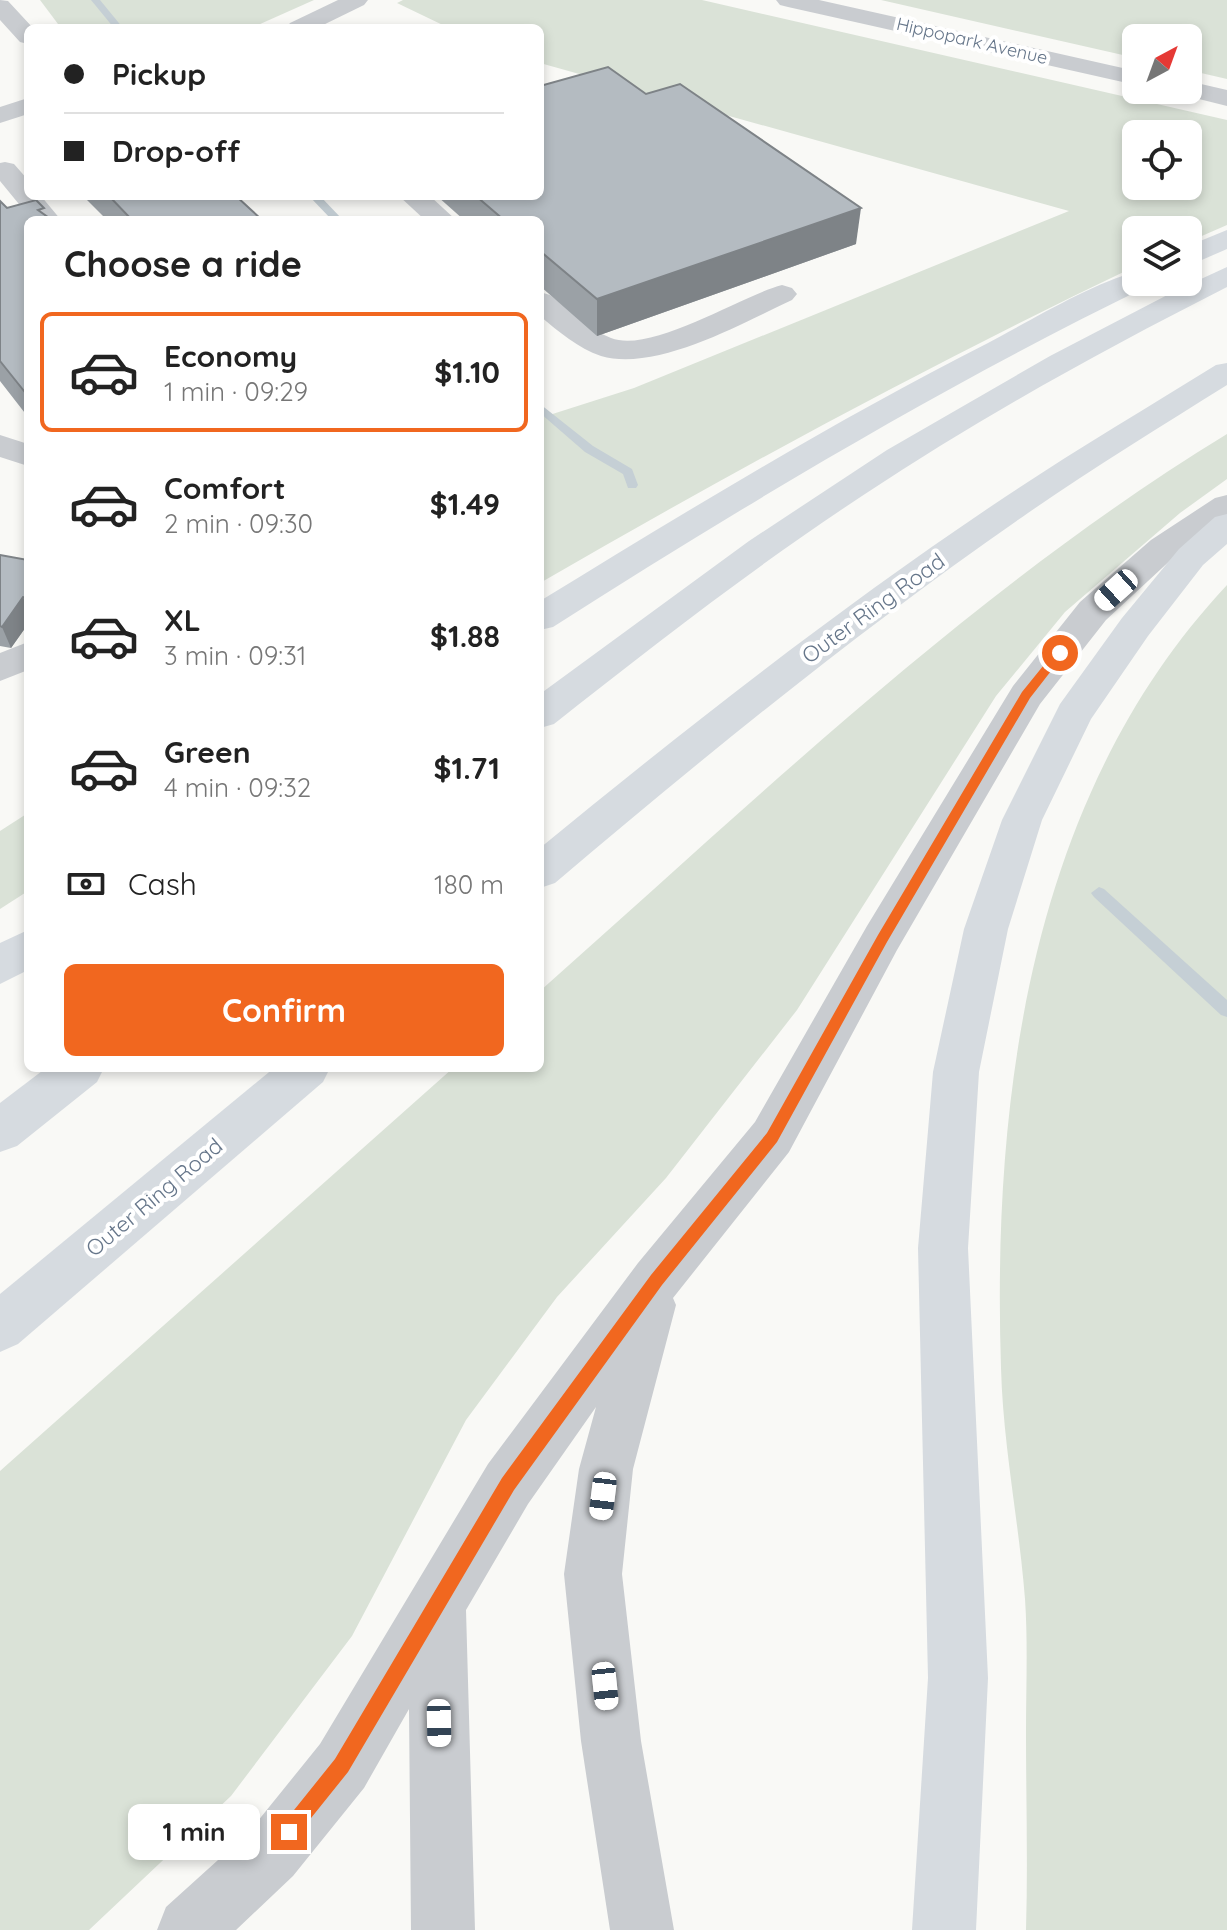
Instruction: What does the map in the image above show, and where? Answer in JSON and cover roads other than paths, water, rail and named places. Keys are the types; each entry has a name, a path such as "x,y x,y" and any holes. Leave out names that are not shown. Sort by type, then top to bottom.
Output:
{"highway":[{"path":"1202,250 1227,238"},
{"path":"544,711 773,542 897,458 1017,387 1227,276"},
{"path":"544,616 825,446 1013,341 1122,288"},
{"name":"Outer Ring Road","path":"544,869 698,740 871,608 1083,461 1227,372"},
{"path":"944,1930 958,1678 943,1248 956,1072 986,929 1022,820 1074,714 1135,627 1191,557 1227,525"},
{"path":"0,966 24,950"},
{"path":"0,1131 76,1072"},
{"name":"Outer Ring Road","path":"0,1327 302,1072"}],"street":[{"path":"306,24 356,0"},
{"name":"Hippopark Avenue","path":"797,1 1122,75"},
{"path":"0,6 24,33"},
{"path":"1202,92 1227,98"},
{"path":"0,115 24,107"},
{"path":"11,167 24,186"},
{"path":"418,200 437,216"},
{"path":"544,304 583,335 612,349 624,351 658,345 782,294"},
{"path":"0,445 24,454"},
{"path":"189,1930 271,1854 342,1766 508,1484 656,1280 772,1137 882,938 1026,695 1093,611 1163,548 1227,506"},
{"path":"0,668 24,657"},
{"path":"642,1930 611,1741 593,1574 606,1469 656,1280"},
{"path":"437,1605 443,1930"}],"waterway":[{"path":"95,0 116,24"},
{"path":"318,200 334,216"},
{"path":"544,410 589,449 628,472 632,485"},
{"path":"1099,893 1227,1010"}]}
